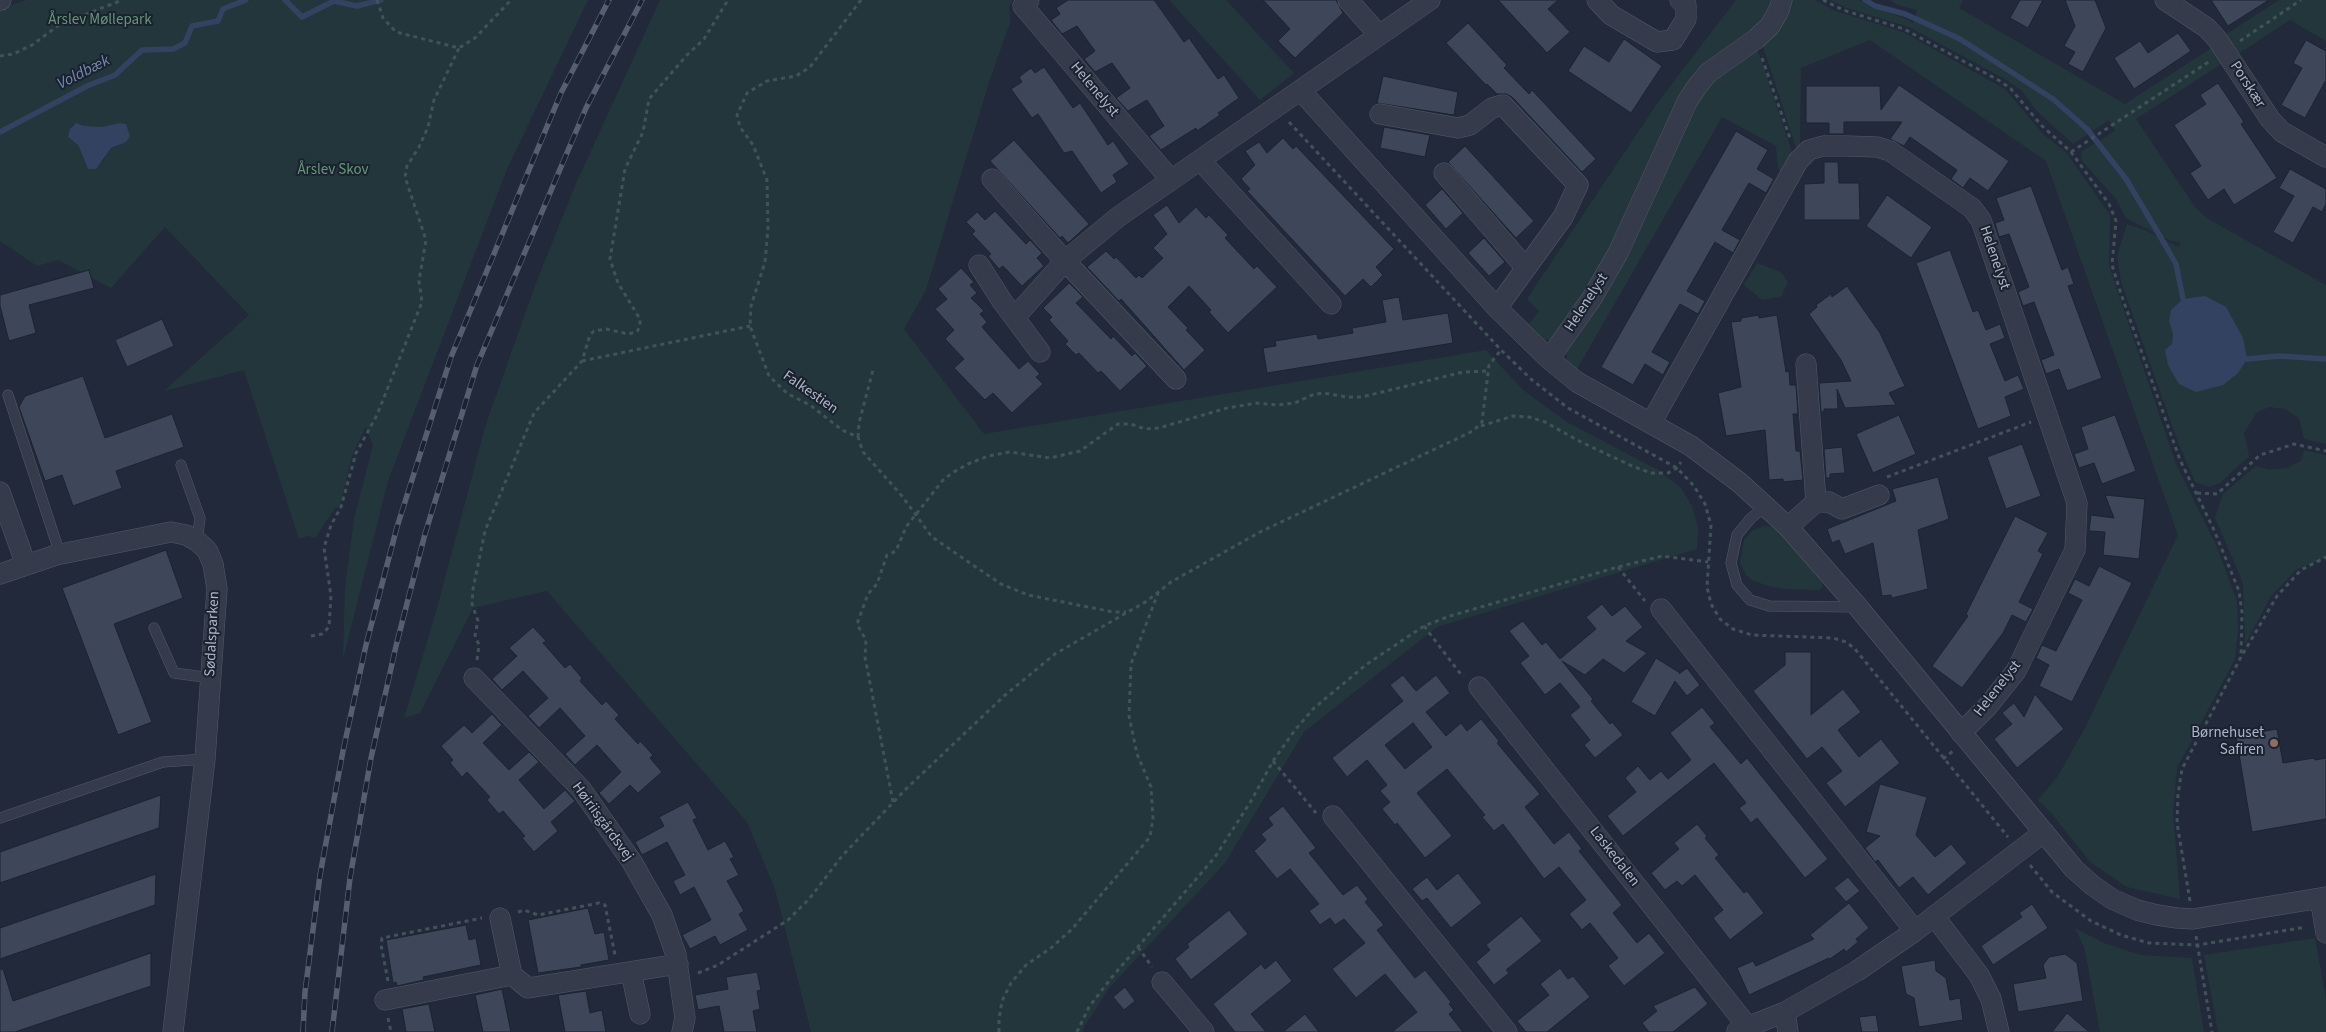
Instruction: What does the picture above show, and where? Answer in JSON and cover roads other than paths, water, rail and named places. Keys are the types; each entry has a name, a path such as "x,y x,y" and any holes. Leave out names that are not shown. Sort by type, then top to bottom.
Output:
{"street":[{"name":"Helenelyst","path":"1029,0 1023,6 1171,180"},
{"path":"1348,0 1379,35"},
{"path":"1015,317 1065,262 1118,218 1430,0"},
{"path":"1597,0 1611,15 1657,42 1673,40 1686,19 1686,4 1680,0"},
{"name":"Helenelyst","path":"1549,359 1592,298 1618,254 1668,142 1696,88 1708,73 1756,39 1770,26 1782,0"},
{"name":"Porskær","path":"2172,2 2206,28 2225,51 2270,119 2282,132 2326,157"},
{"name":"Helenelyst","path":"1301,90 1498,308 1549,359 1577,382 1691,446 1740,483 1788,527 1858,607 2074,869 2092,885 2112,899 2157,916 2193,918 2323,897 2326,933"},
{"path":"1380,114 1458,128 1470,125 1492,108 1503,105 1578,185 1563,217 1526,266 1498,308"},
{"name":"Helenelyst","path":"1651,423 1798,161 1809,150 1822,146 1877,146 1890,150 1972,208 1981,220 2077,503 2076,550 2016,670 1988,706 1961,733"},
{"path":"1200,160 1331,304"},
{"path":"1444,174 1526,266"},
{"path":"992,179 1065,262 1176,379"},
{"path":"979,265 1040,352"},
{"path":"1806,364 1816,502"},
{"path":"1788,527 1816,502 1830,502 1842,509 1879,488"},
{"path":"0,492 26,565"},
{"path":"0,574 60,554 171,532 186,534 197,541"},
{"name":"Sødalsparken","path":"173,1032 206,760 217,589 213,564 207,550 197,541"},
{"path":"1661,609 1915,931"},
{"name":"Høiriisgårdsvej","path":"474,678 581,789 632,862 658,908 676,954 685,1018 682,1032"},
{"name":"Laskedalen","path":"1479,687 1742,1029 1785,1012 1858,971 1915,931 2044,832"},
{"path":"1333,816 1507,1032"},
{"path":"1934,916 1979,975 1991,999 1999,1032"},
{"path":"500,918 512,975 528,988 631,972 679,971"},
{"path":"631,972 640,1014"},
{"path":"385,1000 512,975"},
{"path":"1162,982 1204,1032"},
{"path":"1785,1012 1788,1032"}],"lane":[{"path":"8,395 60,554"},
{"path":"181,465 200,518 197,541"},
{"path":"1766,506 1751,518 1737,535 1731,563 1737,585 1750,600 1769,606 1858,607"},
{"path":"154,628 174,674 211,678"},
{"path":"0,818 163,762 206,760"}],"water":[{"path":"76,123 85,126 102,127 119,123 126,124 130,136 126,142 111,148 96,169 88,169 78,145 68,137 70,129"},
{"path":"2205,296 2226,307 2243,338 2247,359 2238,373 2223,385 2196,392 2179,384 2168,365 2165,350 2172,344 2173,334 2169,321 2171,310 2183,299"}],"waterway":[{"name":"Voldbæk","path":"0,132 87,86 115,75 142,50 173,49 185,43 192,26 218,21 223,9 246,0"},
{"name":"Voldbæk","path":"285,0 302,17 334,1 357,6 381,0"},
{"path":"1865,0 1875,6 1905,14 1960,39 2053,99 2087,129 2126,179 2176,264 2183,299"},
{"path":"2247,359 2279,356 2326,359"}],"railway":[{"path":"303,1032 305,992 320,875 343,751 366,645 397,527 451,357 561,93 609,0"},
{"path":"332,1032 350,878 371,758 396,646 425,534 477,365 586,108 642,0"}],"place":[{"name":"Børnehuset Safiren","path":"2274,743"}],"park label":[{"name":"Årslev Møllepark","path":"100,21"},
{"name":"Årslev Skov","path":"333,171"}]}
